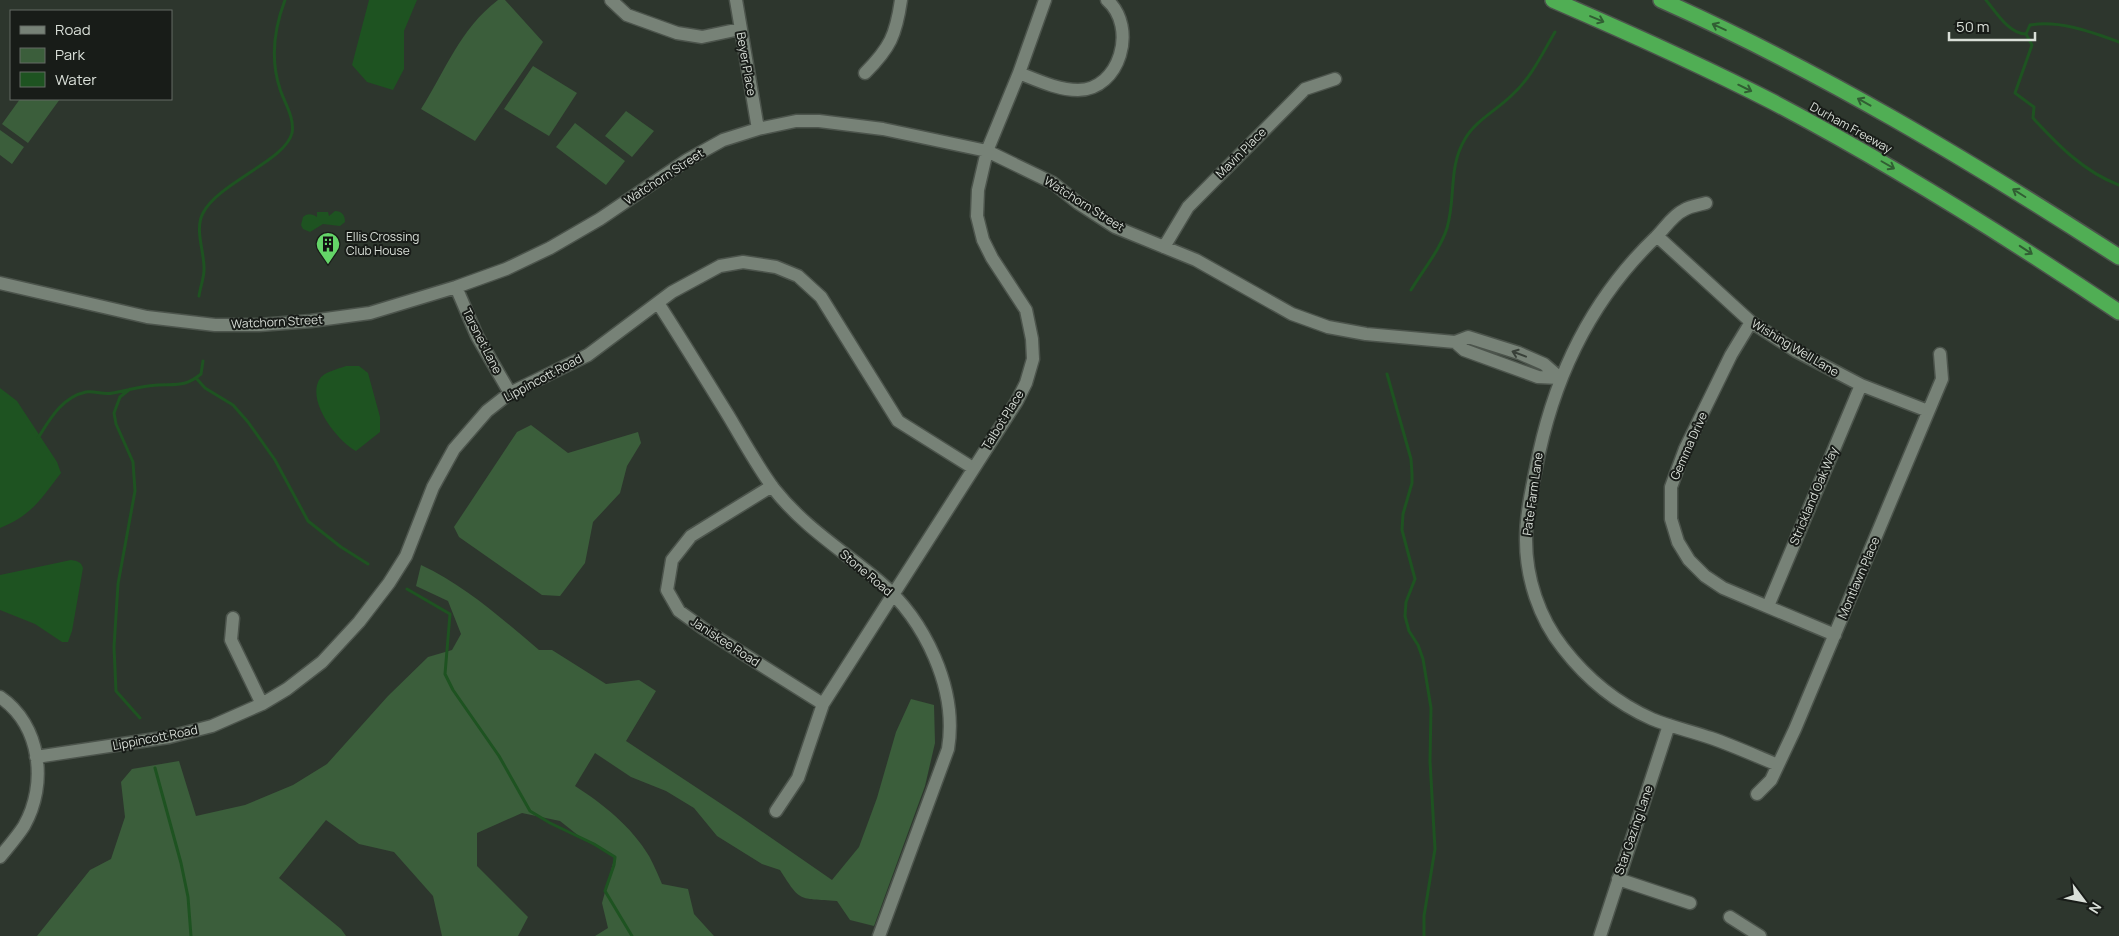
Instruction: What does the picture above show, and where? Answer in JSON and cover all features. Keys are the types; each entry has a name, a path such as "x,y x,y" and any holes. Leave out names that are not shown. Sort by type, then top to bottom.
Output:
{"highway":[{"name":"Durham Freeway","path":"1553,0 1684,58 1826,131 1989,226 2119,312"},
{"path":"1661,0 1791,63 1895,120 2012,189 2119,257"}],"street":[{"path":"611,0 627,15 677,33 702,37 740,29"},
{"name":"Beyer Place","path":"736,0 758,129"},
{"path":"865,73 884,54 894,35 901,0"},
{"name":"Talbot Place","path":"776,811 798,778 823,704 1017,401 1026,383 1034,359 1026,310 992,258 983,240 977,216 978,190 987,151 1019,73 1045,0"},
{"path":"1019,73 1058,87 1079,90 1096,85 1108,75 1120,56 1124,35 1121,18 1114,6 1107,0"},
{"name":"Mavin Place","path":"1164,247 1188,208 1305,89 1335,79"},
{"name":"Watchorn Street","path":"0,283 147,317 215,325 259,325 311,321 370,313 506,270 550,248 600,219 687,160 723,140 758,129 796,121 819,121 883,129 987,151 1052,183 1078,203 1115,227 1196,260 1292,314 1328,327 1366,334 1455,342 1464,350 1538,377 1560,378"},
{"name":"Pate Farm Lane","path":"1706,203 1683,210 1628,266 1585,329 1560,378 1541,440 1527,517 1527,558 1533,588 1550,629 1580,668 1615,699 1669,725 1711,738 1778,765"},
{"name":"Wishing Well Lane","path":"1657,236 1751,322 1796,351 1860,385 1928,411"},
{"name":"Lippincott Road","path":"36,758 170,738 212,726 262,704 287,689 322,662 359,622 389,583 406,556 433,487 454,449 487,411 510,393 588,355 689,282 720,266 743,262 776,267 798,276 821,297 898,420 973,468"},
{"name":"Tarsnet Lane","path":"456,287 477,336 510,393"},
{"name":"Stone Road","path":"658,303 772,486 804,522 880,582 893,595 925,640 938,667 949,701 951,731 940,773 879,936"},
{"name":"Gemma Drive","path":"1751,322 1731,355 1685,449 1671,488 1671,519 1678,542 1689,560 1705,576 1723,588 1835,635"},
{"name":"Montlawn Place","path":"1757,794 1771,780 1778,765 1835,635 1942,379 1940,354"},
{"name":"Strickland Oak Way","path":"1768,606 1860,385"},
{"name":"Janiskee Road","path":"772,486 691,536 672,560 667,590 679,611 704,629 823,704"},
{"path":"233,618 231,640 262,704"},
{"path":"0,697 12,705 29,728 36,758 38,780 33,804 24,826 0,857"},
{"name":"Star Gazing Lane","path":"1600,936 1669,725"},
{"path":"1618,879 1690,903"},
{"path":"1730,917 1760,936"}],"green space":[{"path":"498,0 505,0 543,42 475,141 421,109 463,37 473,24"},
{"path":"533,66 577,93 549,136 504,109"},
{"path":"19,100 59,100 28,143 2,124"},
{"path":"626,111 654,131 632,157 605,136"},
{"path":"575,123 625,161 606,185 556,147"},
{"path":"0,130 24,147 12,164 0,155"},
{"path":"531,425 568,453 638,432 641,443 627,466 620,493 593,522 585,563 560,596 542,595 459,537 454,527 517,432"},
{"path":"421,565 468,593 539,650 552,650 606,684 639,680 656,691 626,741 832,880 859,847 877,798 896,732 911,699 934,705 935,743 925,786 874,926 850,920 837,901 807,899 797,894 780,870 762,864 717,836 694,808 666,791 631,777 595,753 575,786 606,808 634,835 649,856 662,884 688,889 694,914 714,936 595,936 608,928 602,903 615,856 584,840 560,821 522,813 477,833 477,866 528,917 518,936 442,936 433,896 394,852 359,844 326,820 279,878 341,929 346,936 37,936 90,870 111,859 125,817 121,782 132,769 179,761 196,816 245,805 293,785 327,764 388,696 428,657 452,650 461,634 448,601 416,586"}],"water":[{"path":"369,0 417,0 404,31 404,69 393,90 367,82 352,65"},
{"path":"335,211 343,214 344,217 345,222 340,226 323,224 310,232 303,229 301,225 303,217 307,215 317,217 317,212 328,212 329,216"},
{"path":"346,366 359,366 368,373 380,417 380,432 356,451 333,430 326,420 317,399 316,389 321,377"},
{"path":"0,388 17,401 57,462 61,473 28,512 0,528"},
{"path":"71,560 79,562 83,568 72,631 68,642 62,642 35,624 0,610 0,575"}],"waterway":[{"path":"199,296 204,270 200,234 200,220 203,213 222,192 278,153 287,143 292,133 292,122 277,78 274,55 278,22 285,0"},
{"path":"1986,0 2009,26 2020,33 2026,34"},
{"path":"2026,34 2030,25 2053,24 2098,34 2119,42"},
{"path":"1411,290 1436,252 1447,228 1450,217 1456,160 1465,139 1474,127 1525,81 1555,32"},
{"path":"2026,34 2032,45 2015,93 2034,107 2033,118 2072,157 2094,173 2119,185"},
{"path":"38,438 47,423 63,404 78,395 86,392 110,393 146,386 185,383 201,374 203,361"},
{"path":"1387,374 1411,459 1412,483 1403,514 1402,530 1415,579 1406,602 1405,616 1409,631 1418,645 1423,659 1431,708 1430,761 1435,849 1424,916 1424,936"},
{"path":"196,378 205,388 233,405 248,422 275,460 308,521 341,547 368,564"},
{"path":"130,389 120,397 114,413 116,424 133,462 135,491 118,584 114,647 116,691 140,718"},
{"path":"407,589 450,614 445,674 453,690 499,756 530,811 615,857 605,891 632,936"},
{"path":"155,768 181,863 188,897 191,936"}],"place":[{"name":"Ellis Crossing Club House","path":"328,265"}]}
